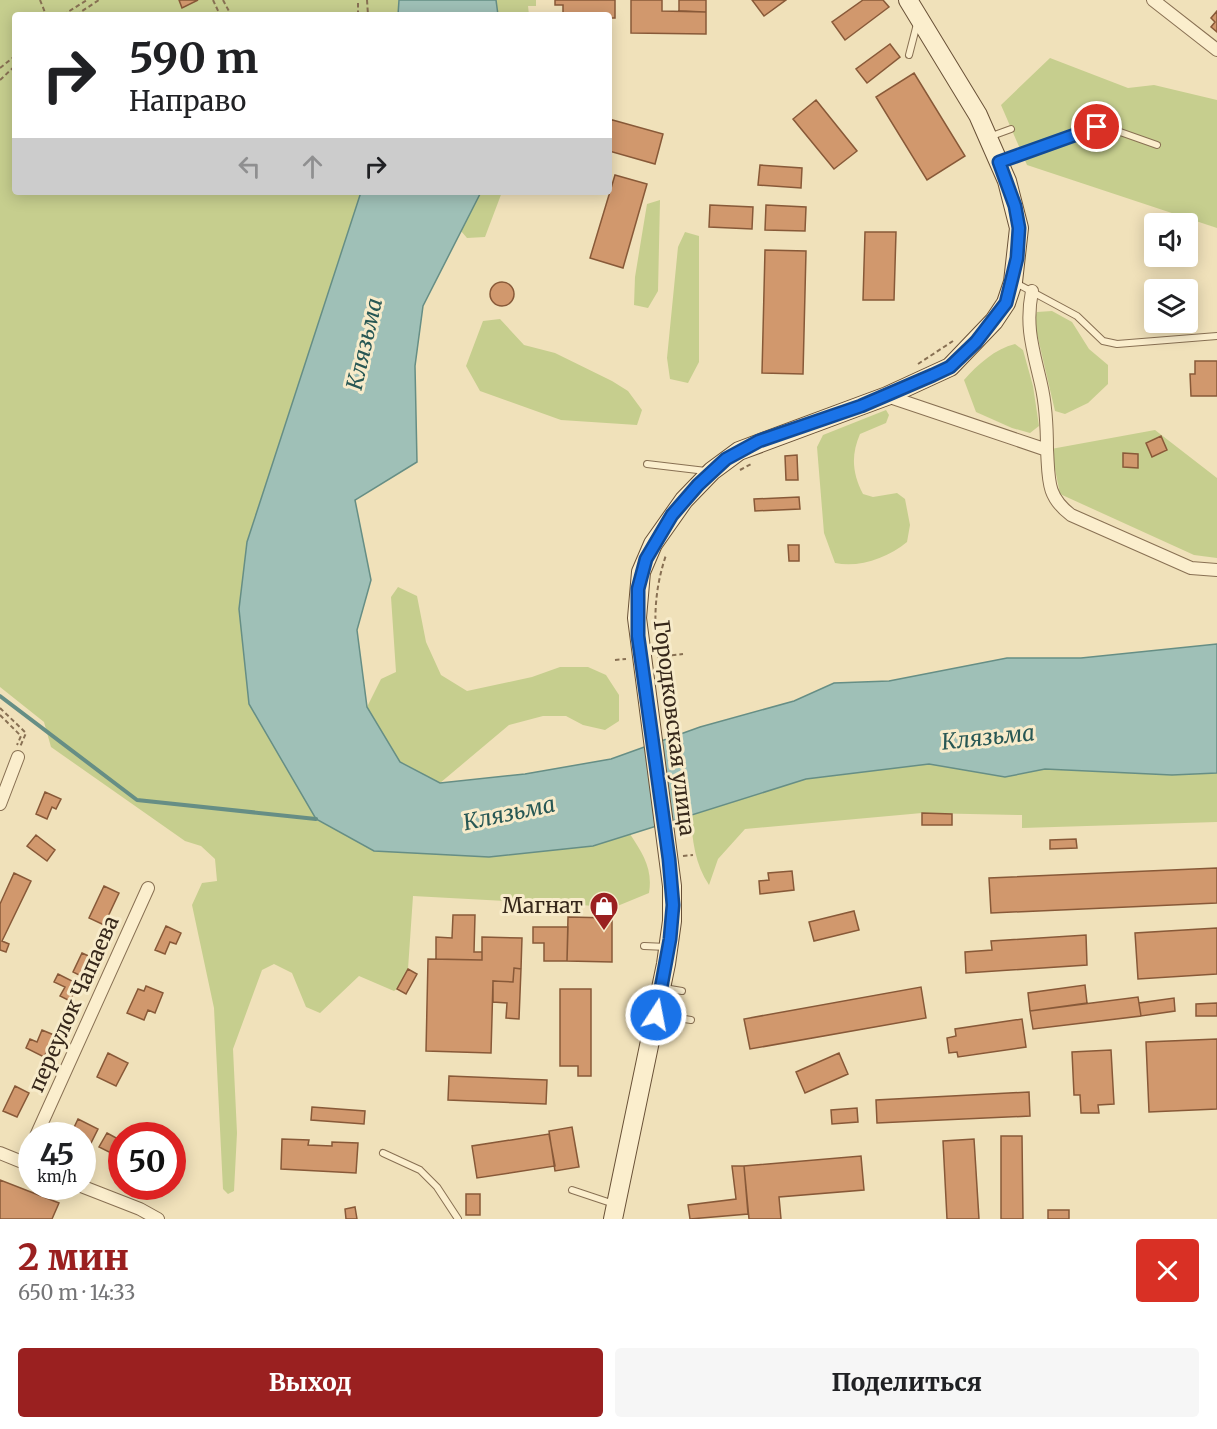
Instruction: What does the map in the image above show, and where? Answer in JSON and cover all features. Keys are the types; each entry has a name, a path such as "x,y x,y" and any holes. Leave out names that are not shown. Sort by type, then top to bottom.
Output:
{"main road":[{"name":"Городковская улица","path":"615,1212 669,948 676,858 643,658 637,604 646,559 672,515 726,459 759,441 887,396 950,367 994,321 1006,303 1013,282 1019,228 1015,206 999,162 989,137 963,88 908,0"}],"street":[{"path":"1153,0 1217,50"},
{"path":"1032,291 1028,314 1032,354 1041,383 1047,424 1051,493 1059,506 1071,515 1191,568 1217,570"},
{"path":"887,396 1047,450"},
{"path":"0,804 17,753"},
{"name":"переулок Чапаева","path":"42,1122 147,888"},
{"path":"0,1153 18,1160"},
{"path":"96,1192 140,1209 158,1219"}],"lane":[{"path":"909,55 918,16"},
{"path":"999,162 1097,127 1106,127 1157,145"},
{"path":"989,137 1011,129"},
{"path":"1013,282 1077,316 1103,342 1117,344 1217,336"},
{"path":"647,464 712,471"},
{"path":"644,946 669,948"},
{"path":"661,988 682,991"},
{"path":"656,1015 690,1020"},
{"path":"383,1153 420,1170 437,1187 458,1219"},
{"path":"572,1190 615,1212"}],"path":[{"path":"68,12 87,0"},
{"path":"81,12 99,0"},
{"path":"0,68 12,58"},
{"path":"0,80 12,69"},
{"path":"909,370 956,338"},
{"path":"615,660 683,654"},
{"path":"0,708 26,733 17,753"},
{"path":"0,715 21,736 17,753"},
{"path":"676,858 693,855"}],"green space":[{"path":"0,0 399,0 398,12 12,12 12,195 360,195 247,542 250,704 593,846 630,834 643,855 648,869 649,893 615,907 413,896 408,969 397,989 394,991 359,976 320,1013 306,1007 292,973 274,964 262,970 233,1049 237,1133 234,1191 228,1194 223,1189 214,1008 192,905 202,883 217,881 215,859 201,846 185,841 51,747 44,722 0,687"},
{"path":"496,0 536,0 536,6 528,6 529,12 498,12"},
{"path":"1050,58 1128,88 1154,85 1217,100 1217,228 1198,222 1198,213 1172,213 1027,165 1001,105"},
{"path":"479,195 501,195 485,237 467,238 461,231"},
{"path":"660,200 658,291 648,308 634,305 635,277 647,204"},
{"path":"685,232 699,236 699,362 688,383 670,379 667,358 678,247"},
{"path":"1052,311 1072,322 1089,349 1108,365 1108,384 1088,403 1065,414 1055,411 1034,321 1037,312"},
{"path":"500,319 524,345 555,353 628,391 642,410 637,425 561,420 480,391 466,366 483,321"},
{"path":"1015,344 1023,350 1033,386 1039,426 1030,433 1012,428 976,412 964,380 987,358"},
{"path":"886,410 889,415 886,423 860,434 855,449 855,471 863,494 873,497 897,493 905,499 910,525 907,542 891,553 863,563 835,563 824,533 817,447 823,435"},
{"path":"1155,430 1217,478 1217,558 1194,555 1060,494 1051,449"},
{"path":"398,587 417,596 426,642 441,675 467,691 532,677 560,667 588,667 606,675 619,695 619,721 605,730 583,725 566,716 543,716 509,725 440,783 400,762 367,707 381,679 396,672 391,597"},
{"path":"929,764 1005,777 1045,769 1172,775 1217,773 1217,822 1022,828 1022,815 922,813 745,829 718,859 709,885 700,869 692,834 691,815 806,779"}],"water":[{"path":"399,0 496,0 498,12 398,12"},
{"name":"Клязьма","path":"360,195 479,195 423,306 415,366 417,462 355,500 371,580 357,630 367,707 400,762 440,783 525,774 611,759 700,727 794,701 834,683 889,681 1007,658 1081,658 1217,644 1217,773 1172,775 1045,769 1005,777 929,764 806,779 593,846 489,857 374,851 316,819 249,704 239,609 247,542"}],"building":[{"path":"179,0 198,0 182,8"},
{"path":"555,0 615,0 615,18 612,18 612,12 563,12 563,5 555,5"},
{"path":"631,0 662,0 662,11 706,12 706,34 631,33"},
{"path":"679,0 706,0 706,12 679,11"},
{"path":"752,0 786,0 764,16"},
{"path":"863,0 883,0 889,7 845,40 832,22"},
{"path":"1217,11 1217,32 1211,27 1215,22 1211,18"},
{"path":"890,44 900,57 867,83 856,69"},
{"path":"914,73 965,156 927,180 876,97"},
{"path":"816,100 857,151 834,169 793,119"},
{"path":"612,120 663,134 655,164 612,152"},
{"path":"760,165 802,168 801,188 758,185"},
{"path":"615,175 647,184 623,268 590,258 609,195 612,195"},
{"path":"710,205 753,207 752,229 709,227"},
{"path":"766,205 806,207 805,231 765,230"},
{"path":"865,232 896,232 894,300 863,300"},
{"path":"765,250 806,251 803,374 762,373"},
{"path":"502,282 510,286 514,294 510,302 502,306 494,302 490,294 494,286"},
{"path":"1195,361 1217,361 1217,396 1191,396 1190,374 1195,374"},
{"path":"1161,436 1167,450 1152,457 1146,443"},
{"path":"1123,453 1138,454 1138,468 1123,467"},
{"path":"797,455 798,480 786,480 785,456"},
{"path":"799,497 800,509 755,511 754,499"},
{"path":"788,545 799,545 799,561 789,561"},
{"path":"45,792 61,799 56,809 52,807 47,819 36,814"},
{"path":"922,813 952,814 952,825 922,825"},
{"path":"36,835 55,850 47,861 27,846"},
{"path":"1076,839 1077,848 1050,849 1050,840"},
{"path":"1217,868 1217,903 991,913 989,878"},
{"path":"792,871 794,890 760,894 759,881 769,880 768,873"},
{"path":"14,873 31,881 2,941 9,944 6,952 0,950 0,904"},
{"path":"104,886 119,893 104,925 89,918"},
{"path":"854,911 859,930 814,941 809,922"},
{"path":"453,915 475,915 474,952 482,952 482,960 436,959 436,937 452,938"},
{"path":"568,917 612,918 612,962 567,961"},
{"path":"166,926 181,933 176,944 170,942 165,954 155,950"},
{"path":"533,927 568,927 567,961 544,961 544,943 533,943"},
{"path":"1217,928 1217,974 1138,979 1135,933"},
{"path":"1086,935 1087,965 966,973 965,952 992,950 991,941"},
{"path":"482,937 522,938 521,969 514,968 513,982 493,981 491,1053 426,1051 428,959 482,960"},
{"path":"82,953 95,959 83,977 73,972"},
{"path":"514,968 521,969 519,1019 506,1018 507,1003 493,1002 493,981 513,982"},
{"path":"408,969 417,974 406,994 397,989"},
{"path":"58,974 78,984 70,1001 60,996 65,987 54,982"},
{"path":"1085,985 1087,1003 1030,1011 1028,993"},
{"path":"146,986 163,993 155,1013 148,1010 144,1020 127,1013 138,989 144,991"},
{"path":"921,987 926,1018 750,1049 744,1019"},
{"path":"560,989 591,989 591,1076 578,1076 578,1066 560,1066"},
{"path":"1138,997 1141,1016 1033,1029 1030,1011"},
{"path":"1174,998 1175,1011 1141,1016 1139,1003"},
{"path":"1217,1003 1217,1016 1196,1016 1196,1004"},
{"path":"1022,1019 1026,1047 958,1057 957,1052 949,1053 947,1038 956,1036 955,1029"},
{"path":"42,1030 54,1035 44,1057 26,1048 30,1039 37,1042"},
{"path":"1217,1039 1217,1109 1149,1112 1146,1042"},
{"path":"1111,1050 1114,1104 1098,1105 1099,1113 1081,1113 1080,1095 1074,1095 1072,1052"},
{"path":"108,1053 128,1063 116,1086 97,1077"},
{"path":"839,1053 848,1074 805,1093 796,1072"},
{"path":"449,1076 547,1080 546,1104 448,1100"},
{"path":"15,1086 29,1093 17,1117 3,1111"},
{"path":"1029,1092 1030,1116 877,1123 876,1100"},
{"path":"312,1107 365,1111 364,1124 311,1120"},
{"path":"857,1108 858,1122 832,1124 831,1110"},
{"path":"572,1127 579,1167 555,1171 549,1131"},
{"path":"107,1133 108,1134 108,1152 99,1147"},
{"path":"549,1134 555,1166 477,1178 472,1146"},
{"path":"1001,1136 1022,1136 1023,1219 1001,1219"},
{"path":"282,1139 309,1140 308,1145 332,1146 332,1142 358,1143 356,1173 281,1169"},
{"path":"974,1139 979,1219 947,1219 943,1141"},
{"path":"861,1156 864,1190 779,1197 781,1219 749,1219 744,1166"},
{"path":"732,1166 744,1166 748,1214 690,1219 688,1205 736,1199"},
{"path":"0,1180 18,1187 18,1200 51,1200 59,1203 52,1219 0,1219"},
{"path":"466,1194 480,1194 480,1215 466,1215"},
{"path":"355,1207 357,1219 346,1219 345,1209"},
{"path":"1048,1210 1069,1210 1069,1219 1048,1219"}],"waterway":[{"path":"0,696 137,800 316,819"}],"place":[{"name":"Магнат","path":"604,932"}],"route":[{"path":"656,1015 670,939 673,905 669,859 640,658 637,618 641,572 653,544 684,500 712,471 739,451 759,441 887,396 950,367 994,321 1006,303 1013,282 1019,228 1015,206 999,162 1097,127"}]}
